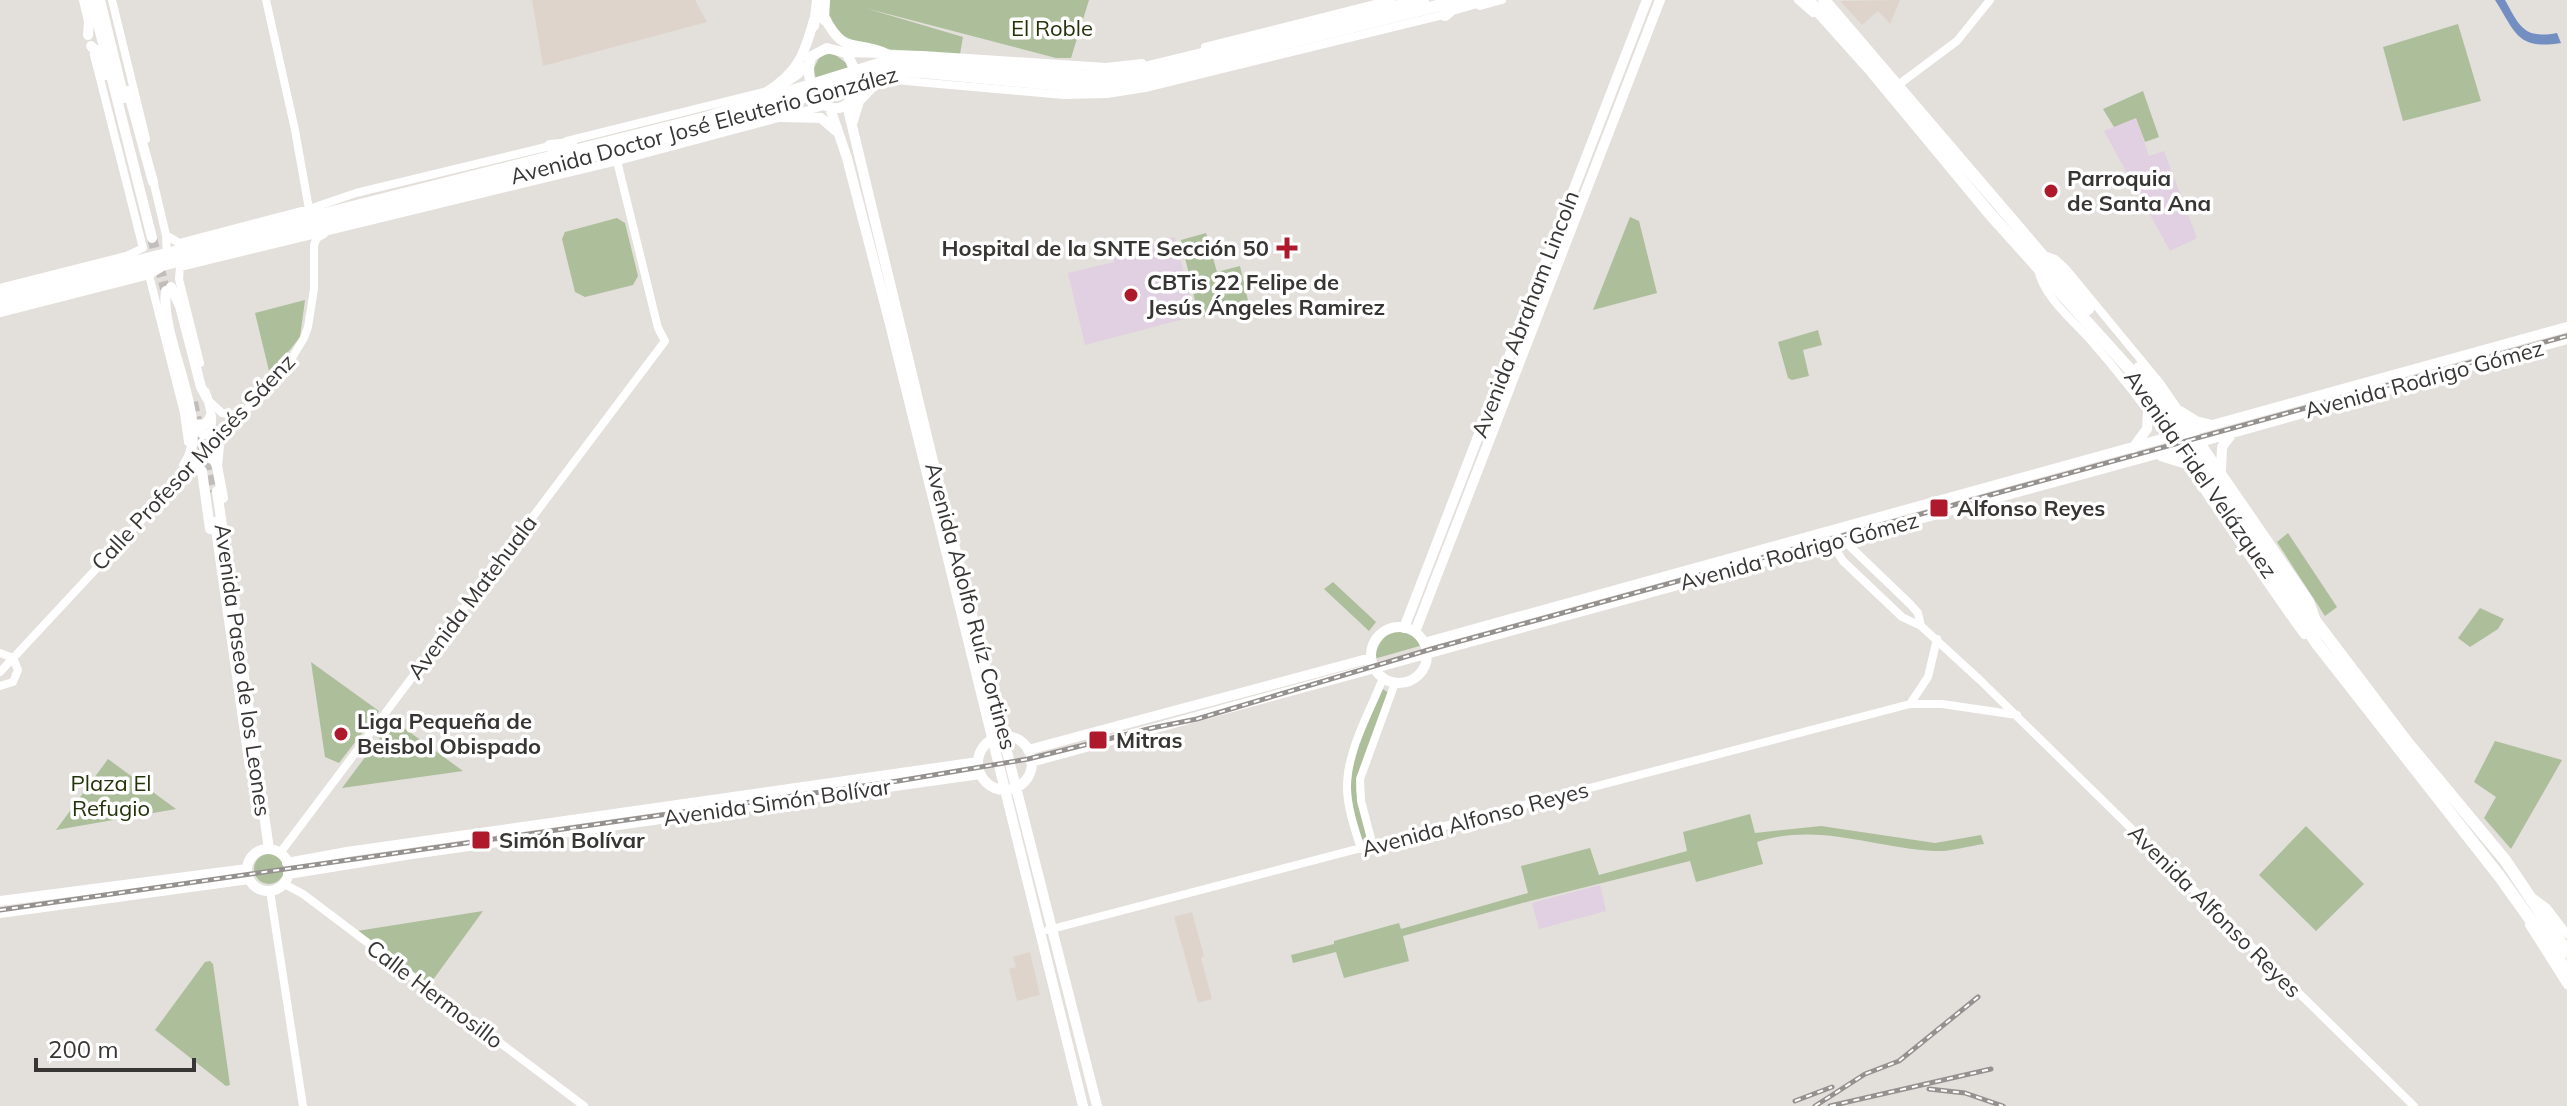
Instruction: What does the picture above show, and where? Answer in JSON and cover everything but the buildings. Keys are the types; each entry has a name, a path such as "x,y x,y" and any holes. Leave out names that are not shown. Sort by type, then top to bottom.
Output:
{"highway":[{"name":"Avenida Doctor José Eleuterio González","path":"1072,80 1143,70 1423,0"},
{"name":"Avenida Doctor José Eleuterio González","path":"276,230 408,202 617,150 887,71 1002,74 1110,86 1461,0"},
{"path":"1445,15 1452,9 1484,0"},
{"name":"Avenida Fidel Velázquez","path":"1808,0 1869,68 1925,138 2077,302 2146,391 2288,593 2318,645 2523,910 2563,952"},
{"name":"Avenida Fidel Velázquez","path":"1827,2 2041,262"},
{"path":"1107,94 1082,91 1072,80 1077,71 1117,67"},
{"path":"550,146 598,137 617,150 611,157 568,168 559,176"},
{"name":"Avenida Doctor José Eleuterio González","path":"0,306 67,284 276,230 396,195 617,150"},
{"path":"396,195 416,184 462,172 475,164"},
{"path":"408,202 421,204 452,198 461,200"},
{"name":"Avenida Doctor José Eleuterio González","path":"0,296 67,284"},
{"name":"Avenida Fidel Velázquez","path":"2288,593 2317,623 2389,718 2505,860 2563,952 2567,971"}],"main road":[{"path":"82,0 89,21 90,41 116,94"},
{"path":"92,0 116,94 159,236"},
{"path":"102,0 159,236"},
{"path":"810,60 822,49 834,48 846,53 856,75 857,92 847,105 827,107 815,96 810,60 819,18 817,0"},
{"path":"767,92 784,80 800,62 825,0"},
{"path":"1415,632 1660,0"},
{"name":"Avenida Abraham Lincoln","path":"1404,628 1645,2"},
{"path":"819,18 834,48"},
{"path":"819,18 844,43 883,54"},
{"path":"1634,32 1648,31"},
{"path":"1634,32 1642,46"},
{"path":"110,42 124,76 153,182"},
{"path":"786,115 821,118 848,139 857,104 880,81"},
{"name":"Avenida Adolfo Ruíz Cortines","path":"847,105 848,139 995,723 993,738 1083,1106"},
{"name":"Avenida Adolfo Ruíz Cortines","path":"827,107 848,139"},
{"path":"184,465 192,450 193,425 168,318 167,289 199,397"},
{"name":"Avenida Rodrigo Gómez","path":"1031,762 2194,430 2567,327"},
{"name":"Avenida Rodrigo Gómez","path":"1830,535 1842,539 2567,339"},
{"path":"2133,448 2147,429 2148,411"},
{"path":"2180,411 2196,421 2214,425"},
{"path":"193,425 206,424 211,416"},
{"path":"193,425 214,440 229,536 226,558"},
{"path":"2221,470 2222,447 2233,432"},
{"path":"202,455 214,460 217,466"},
{"path":"2151,455 2186,464"},
{"path":"202,471 210,463 217,466"},
{"path":"180,477 198,468 202,471"},
{"path":"202,471 210,525 216,541"},
{"name":"Avenida Paseo de los Leones","path":"215,492 226,558 279,862 216,541 215,492"},
{"path":"1404,628 1415,632 1426,648 1420,674 1409,681 1395,683 1383,678 1373,663 1373,646 1379,635 1390,629 1404,628"},
{"name":"Avenida Rodrigo Gómez","path":"1028,750 1373,663"},
{"name":"Avenida Adolfo Ruíz Cortines","path":"995,723 1005,736 1097,1106"},
{"path":"1005,736 1018,740 1028,750 1031,762 1027,778 1017,787 1006,790 995,788 980,774 978,762 982,748 993,738 1005,736"},
{"name":"Avenida Simón Bolívar","path":"279,862 978,762"},
{"name":"Avenida Simón Bolívar","path":"279,862 572,831 980,774"},
{"path":"252,856 279,862 270,891 255,887 248,874 252,856"},
{"path":"0,901 248,874"},
{"path":"0,913 248,874"}],"street":[{"path":"0,313 149,275 164,266 167,259 159,236 142,120 112,0"},
{"path":"266,0 309,209"},
{"path":"846,53 1117,67 1193,51 1391,0"},
{"path":"857,92 880,81 912,80 1064,95 1107,94 1145,88 1502,0"},
{"path":"1798,0 1854,59 1869,68"},
{"path":"1898,85 1957,41 1990,0"},
{"path":"0,288 141,251 143,242 90,41"},
{"path":"880,81 875,67 883,54"},
{"name":"Avenida Doctor José Eleuterio González","path":"190,240 309,209 356,193 767,92 798,75 810,60"},
{"path":"779,88 791,89 797,95 798,105 786,115"},
{"name":"Avenida Doctor José Eleuterio González","path":"617,150 667,148 786,115 827,107"},
{"name":"Avenida Matehuala","path":"279,862 665,341 658,328 617,150"},
{"path":"214,440 211,416 199,397 178,273 180,267 559,176"},
{"name":"Calle Profesor Moisés Sáenz","path":"0,672 214,440 284,371 308,327 314,289 315,241 332,230"},
{"path":"223,232 218,236 218,249 229,255"},
{"path":"159,236 174,243 190,240 199,247 200,262"},
{"path":"2317,623 2314,607 2160,383 2062,264 2041,262 2048,291 2148,411 2304,635 2318,645"},
{"path":"149,275 184,413 188,444 180,477"},
{"path":"2138,398 2155,392 2160,383"},
{"path":"199,397 222,413 240,415"},
{"path":"184,413 193,425"},
{"path":"2203,489 2217,482 2228,481"},
{"path":"1830,535 1843,561 1902,617 1921,626"},
{"path":"1842,539 1910,604 1918,613 1921,626"},
{"name":"Avenida Alfonso Reyes","path":"1921,626 2017,715 2414,1106"},
{"path":"1910,704 1928,677 1937,639"},
{"path":"0,653 13,658 18,670 16,679 9,685 0,686"},
{"path":"1361,849 1347,796 1348,776 1383,678"},
{"path":"1373,846 1360,795 1362,772 1395,683"},
{"name":"Avenida Alfonso Reyes","path":"1040,932 1910,704 1942,704 2017,715"},
{"name":"Calle Hermosillo","path":"279,862 303,894 584,1106"},
{"path":"270,891 303,1106"},
{"path":"2530,896 2547,908 2567,934"},
{"path":"2523,910 2535,938 2567,985"}],"shaded area":[{"path":"532,0 695,0 707,22 543,66"},
{"path":"1900,0 1890,24 1878,11 1862,25 1840,1"},
{"path":"2136,118 2149,156 2164,151 2197,238 2170,251 2104,131"},
{"name":"CBTis 22 Felipe de Jesús Ángeles Ramirez","path":"1175,237 1195,316 1085,345 1068,273 1114,262 1112,254"},
{"path":"1600,885 1606,911 1539,929 1532,903"},
{"path":"1192,912 1212,999 1198,1003 1174,917"},
{"path":"1030,952 1040,995 1017,1001 1009,969 1016,967 1013,957"}],"green space":[{"name":"El Roble","path":"830,0 1089,0 1071,58 1056,58 865,8 963,37 960,54 852,47 828,19"},
{"path":"2458,24 2481,101 2403,121 2383,47"},
{"path":"833,53 846,63 852,85 848,95 832,101 822,96 814,68 820,56"},
{"path":"2143,91 2159,137 2145,142 2136,118 2114,127 2103,109"},
{"path":"1630,217 1639,221 1657,293 1593,310"},
{"path":"617,218 625,223 638,276 633,285 585,297 575,292 562,239 565,232"},
{"path":"1206,233 1217,272 1240,266 1249,305 1199,318 1181,240"},
{"path":"305,300 300,337 270,375 255,313"},
{"path":"1818,330 1822,345 1803,350 1809,376 1788,378 1778,342"},
{"path":"2288,533 2337,607 2325,616 2277,542"},
{"path":"1333,582 1376,622 1369,631 1324,589"},
{"path":"2480,608 2504,619 2498,629 2470,647 2458,638"},
{"path":"1402,630 1416,636 1423,645 1374,659 1383,639"},
{"name":"Liga Pequeña de Beisbol Obispado","path":"311,662 379,711 339,763 325,757"},
{"path":"1381,688 1389,693 1357,777 1356,791 1367,838 1360,840 1349,793 1354,755"},
{"path":"393,720 463,771 342,788"},
{"path":"2495,741 2562,760 2511,849 2484,818 2496,797 2474,782"},
{"name":"Plaza El Refugio","path":"108,759 176,809 56,830"},
{"path":"1750,814 1755,833 1821,826 1935,843 1981,835 1984,844 1935,851 1824,835 1780,837 1757,842 1763,864 1696,882 1690,861 1403,936 1409,961 1344,978 1336,952 1293,963 1291,955 1334,944 1334,941 1399,923 1401,929 1528,893 1521,866 1590,848 1599,875 1687,851 1683,832"},
{"path":"2306,826 2364,884 2316,931 2259,875"},
{"path":"269,854 279,859 284,869 279,879 269,884 259,879 254,869 259,859"},
{"path":"483,911 430,984 357,931"},
{"path":"205,962 213,964 230,1085 226,1086 155,1030"}],"water":[{"path":"2495,0 2505,0 2524,29 2537,34 2557,33 2561,43 2546,45 2526,41 2514,30"}],"tunnel":[{"path":"152,238 165,289"},
{"path":"193,402 212,492"}],"railway":[{"path":"0,910 898,781 1028,759 1197,719 1428,650 2567,336"},
{"path":"1815,1106 1865,1074 1899,1061 1978,997"},
{"path":"1830,1106 1991,1069"},
{"path":"1795,1101 1832,1087"},
{"path":"1929,1089 1965,1093 2003,1106"}],"place":[{"name":"Parroquia de Santa Ana","path":"2051,191"},
{"name":"Hospital de la SNTE Sección 50","path":"1287,248"},
{"name":"CBTis 22 Felipe de Jesús Ángeles Ramirez","path":"1131,295"},
{"name":"Alfonso Reyes","path":"1939,508"},
{"name":"Liga Pequeña de Beisbol Obispado","path":"341,734"},
{"name":"Mitras","path":"1098,740"},
{"name":"Simón Bolívar","path":"481,840"}]}
